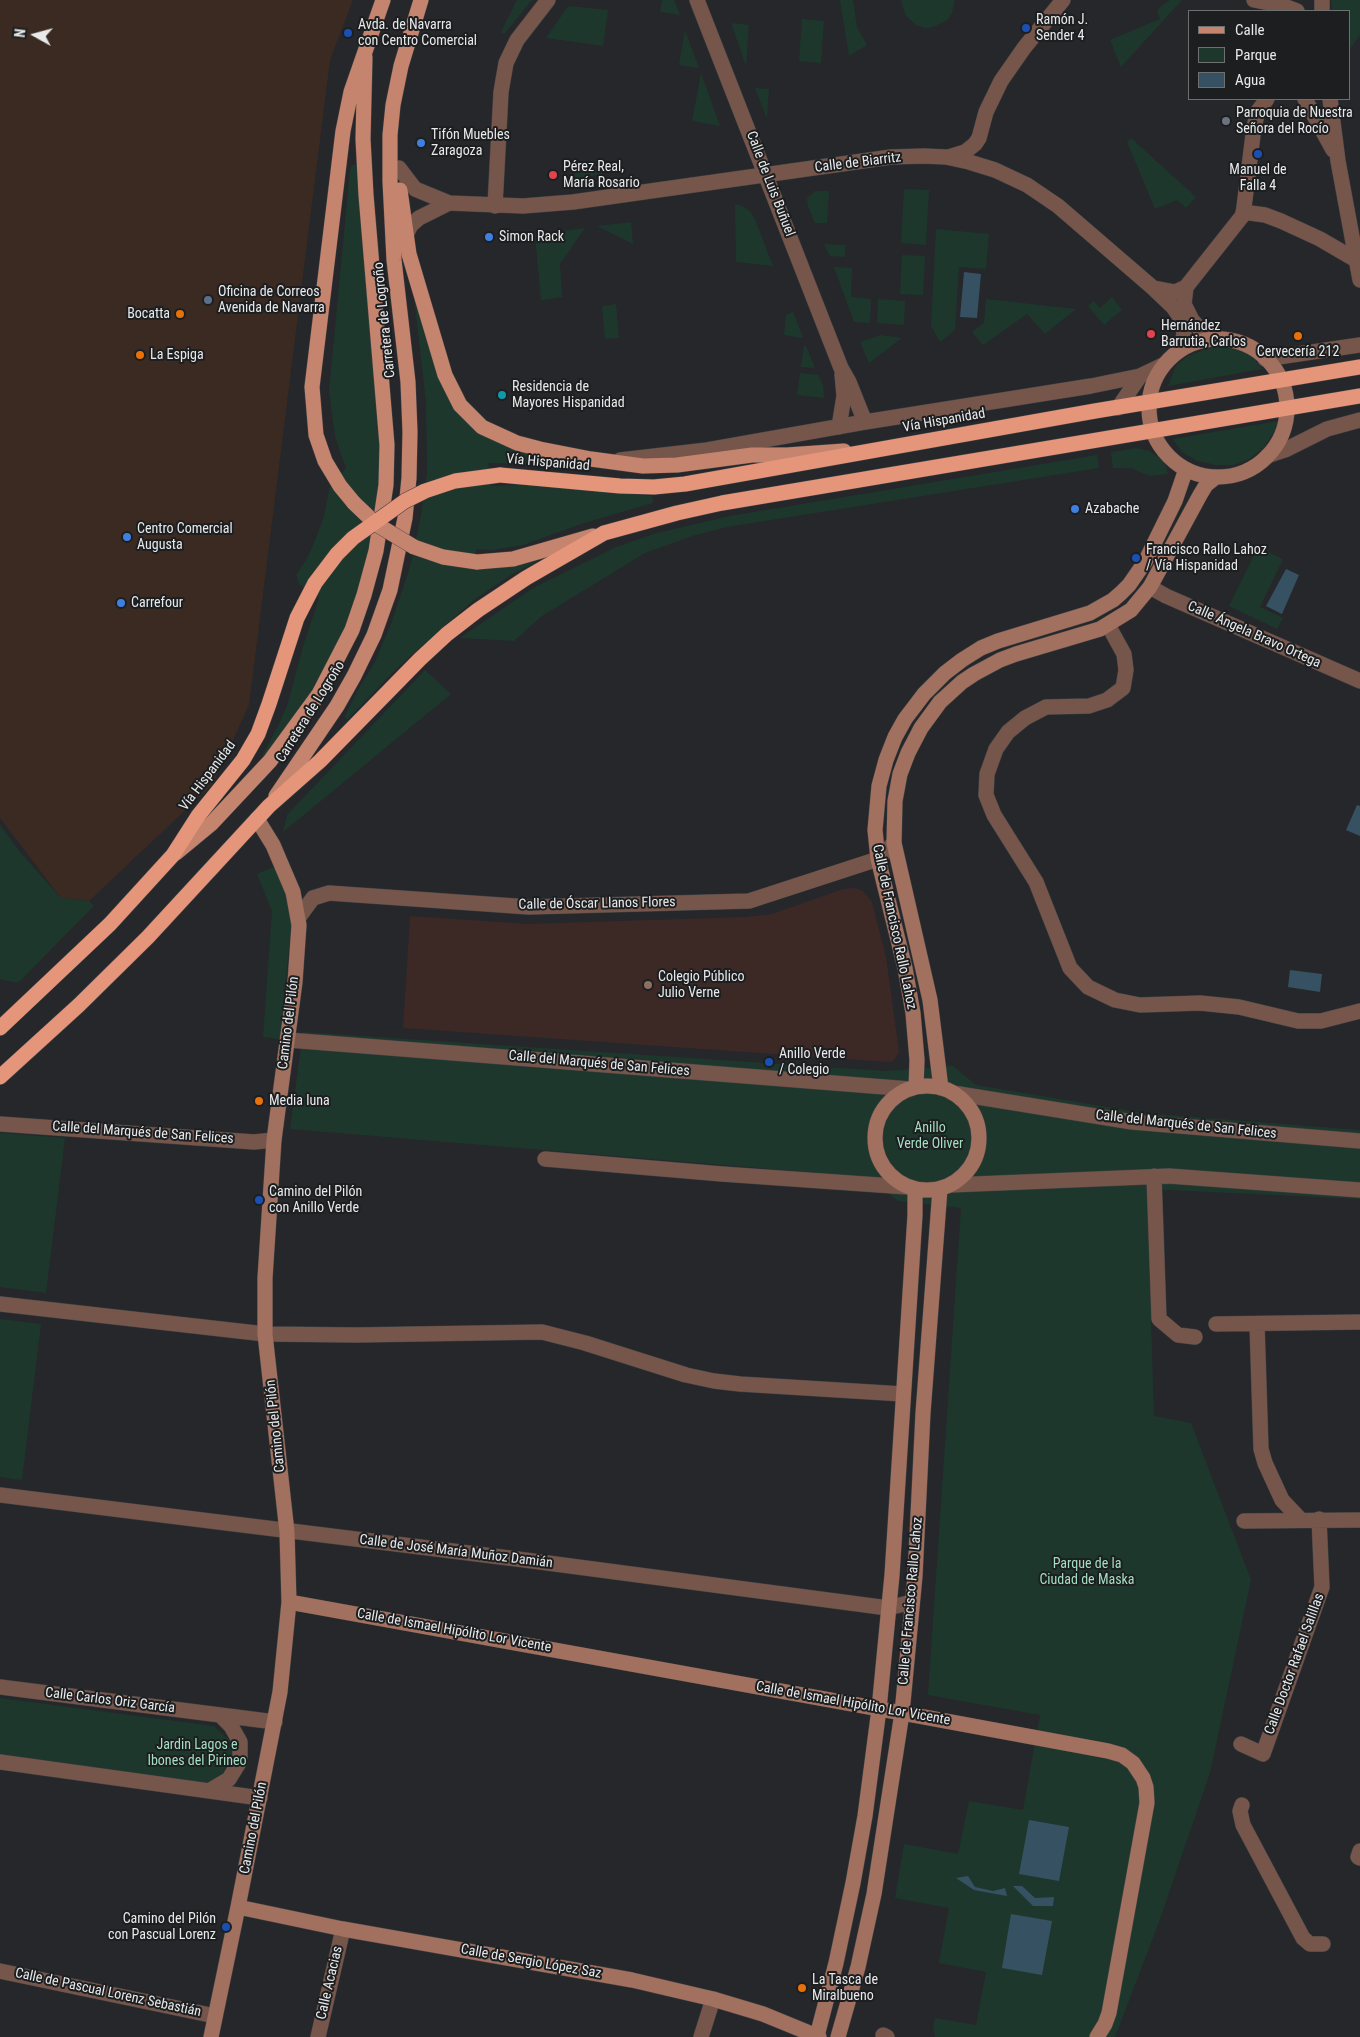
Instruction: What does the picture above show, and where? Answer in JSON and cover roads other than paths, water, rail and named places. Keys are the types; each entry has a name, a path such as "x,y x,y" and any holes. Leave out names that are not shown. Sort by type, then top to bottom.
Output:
{"highway":[{"name":"Vía Hispanidad","path":"174,855 198,816 243,760 258,734 297,618 315,583 337,554 353,538 405,501 425,491 455,481 500,475 620,486 654,487 684,484 1360,367"},
{"path":"269,806 320,761 447,634 478,610 526,578 604,533 722,503 1360,396"},
{"name":"Carretera de Logroño","path":"0,1077 79,1005 148,937 269,806"},
{"name":"Carretera de Logroño","path":"0,1028 110,924 174,855"}],"main road":[{"path":"383,0 351,92 343,132 312,387 316,435 325,461 340,486 354,503 376,524 414,548 443,557 477,562 513,559 604,533"},
{"path":"421,0 401,66 393,105 406,237 418,285 445,375 454,396 470,416 482,427 517,443 570,456 659,467 752,455 787,455 880,449"},
{"name":"Carretera de Logroño","path":"174,855 212,824 270,760 320,694 352,630 378,543 386,485 387,445 366,195 363,139 365,56"},
{"name":"Carretera de Logroño","path":"269,806 337,706 374,635 390,590 405,518 409,478 410,432 408,382 394,260 390,181 393,105"}],"street":[{"path":"495,206 502,92 506,63 517,40 548,0"},
{"name":"Calle de Luis Buñuel","path":"697,0 841,368 850,382 866,422"},
{"path":"946,157 965,152 975,144 979,138 986,112 1001,81 1024,48 1063,0"},
{"path":"1254,0 1287,7"},
{"path":"1152,287 1175,292 1186,288 1226,238 1243,212 1256,119 1266,100"},
{"path":"1307,100 1338,160"},
{"path":"1330,100 1338,160 1360,280"},
{"path":"979,138 982,152 994,170"},
{"name":"Calle de Biarritz","path":"399,168 415,189 449,203 495,206 544,206 891,157 946,157 994,170 1027,186 1058,206 1173,307 1182,320 1184,334 1180,350"},
{"path":"406,237 411,226 419,218 449,203"},
{"path":"1243,212 1265,215 1281,220 1320,239 1356,260"},
{"path":"1186,288 1184,304 1192,320 1200,329 1221,339"},
{"name":"Vía Hispanidad","path":"604,460 654,457 707,450 1091,386 1140,376 1163,365 1180,350 1192,344 1206,340 1221,339 1245,345 1265,359 1279,380 1284,393 1286,408 1284,428 1267,456 1244,471 1216,477 1198,474 1186,469 1173,460 1161,446 1153,431 1149,416 1152,388 1163,365"},
{"path":"1265,359 1360,345"},
{"name":"Calle de Luis Buñuel","path":"839,427 844,396 841,368"},
{"name":"Vía Hispanidad","path":"1118,408 1140,376"},
{"path":"1267,456 1285,450 1327,429 1360,420"},
{"name":"Calle de Francisco Rallo Lahoz","path":"913,1088 917,1060 912,1013 905,968 878,859 875,830 879,786 886,760 905,719 924,694 945,673 981,648 1017,635 1084,616 1102,608 1117,597 1129,585 1144,562 1176,501 1186,469"},
{"name":"Calle de Francisco Rallo Lahoz","path":"947,1090 930,1000 894,843 895,801 900,774 912,743 940,702 962,682 1000,660 1085,635 1108,625 1131,610 1150,587 1206,485 1216,477"},
{"name":"Calle Ángela Bravo Ortega","path":"1150,587 1161,594 1358,676"},
{"path":"1108,625 1124,654 1126,670 1123,688 1107,700 1088,706 1046,708 1025,718 1008,732 996,749 987,774 986,795 994,815 1036,882 1070,968 1088,987 1115,1000 1140,1005 1200,1003 1239,1007 1298,1021 1321,1021 1360,1011"},
{"name":"Camino del Pilón","path":"210,2037 275,1722 284,1667 289,1602 287,1532 265,1334 264,1278 274,1140 288,1040 299,936 299,917 293,892 276,851 257,819"},
{"name":"Calle de Óscar Llanos Flores","path":"299,917 313,898 329,894 529,907 749,901 878,859 894,843"},
{"name":"Calle del Marqués de San Felices","path":"288,1040 913,1088"},
{"path":"911,1188 896,1180 886,1170 879,1158 876,1132 880,1116 897,1096 913,1088 930,1086 947,1090 964,1101 973,1112 978,1125 980,1142 976,1159 966,1174 946,1187"},
{"name":"Calle del Marqués de San Felices","path":"947,1090 1141,1123 1360,1141"},
{"name":"Calle del Marqués de San Felices","path":"6,1124 254,1142 274,1140"},
{"path":"545,1159 911,1188 928,1191 946,1187 1154,1176 1360,1190"},
{"path":"1154,1176 1159,1319 1178,1335 1195,1337"},
{"name":"Calle de Francisco Rallo Lahoz","path":"838,2037 858,1967 874,1894 902,1713 912,1602 926,1376 946,1187"},
{"name":"Calle de Francisco Rallo Lahoz","path":"818,2037 853,1884 879,1709 888,1608 915,1215 911,1188"},
{"path":"0,1304 265,1334 356,1335 530,1331 558,1336 686,1375 714,1381 903,1394"},
{"path":"1216,1324 1360,1322"},
{"path":"1257,1324 1261,1449 1270,1477 1282,1500 1300,1519"},
{"name":"Calle de José María Muñoz Damián","path":"0,1496 525,1560 888,1608 912,1602"},
{"path":"1244,1521 1300,1519 1360,1520"},
{"name":"Calle Doctor Rafael Salillas","path":"1241,1744 1263,1754 1322,1587 1319,1520"},
{"name":"Calle de Ismael Hipólito Lor Vicente","path":"289,1602 1108,1750 1127,1758 1139,1770 1146,1788 1147,1803 1109,2013 1097,2037"},
{"name":"Calle Carlos Oriz García","path":"0,1687 275,1722"},
{"path":"209,1791 229,1779 240,1761 240,1742 231,1726 220,1715"},
{"path":"0,1762 260,1798"},
{"path":"1242,1805 1240,1811 1243,1825 1303,1938 1310,1944 1323,1944"},
{"name":"Calle de Sergio López Saz","path":"238,1907 343,1929 632,1980 713,1999 763,2014 818,2037"},
{"name":"Calle Acacias","path":"318,2037 343,1929"},
{"name":"Calle de Pascual Lorenz Sebastián","path":"0,1971 215,2016"},
{"path":"701,2037 713,1999"}],"water":[{"path":"964,272 981,274 977,318 960,317"},
{"path":"1286,569 1299,575 1282,614 1266,606"},
{"path":"1357,805 1360,806 1360,836 1346,830"},
{"path":"1290,970 1322,974 1320,992 1288,987"},
{"path":"1029,1820 1069,1827 1059,1881 1019,1874"},
{"path":"968,1876 975,1887 993,1891 1005,1888 1007,1896 974,1890 956,1878"},
{"path":"1013,1886 1022,1886 1035,1898 1054,1897 1053,1906 1033,1906"},
{"path":"1011,1914 1052,1921 1042,1975 1002,1968"}],"place":[{"name":"Ramón J. Sender 4","path":"1026,28"},
{"name":"Avda. de Navarra con Centro Comercial","path":"348,33"},
{"name":"Parroquia de Nuestra Señora del Rocío","path":"1226,121"},
{"name":"Tifón Muebles Zaragoza","path":"421,143"},
{"name":"Manuel de Falla 4","path":"1258,154"},
{"name":"Pérez Real, María Rosario","path":"553,175"},
{"name":"Simon Rack","path":"489,237"},
{"name":"Oficina de Correos Avenida de Navarra","path":"208,300"},
{"name":"Bocatta","path":"180,314"},
{"name":"Hernández Barrutia, Carlos","path":"1151,334"},
{"name":"Cervecería 212","path":"1298,336"},
{"name":"La Espiga","path":"140,355"},
{"name":"Residencia de Mayores Hispanidad","path":"502,395"},
{"name":"Azabache","path":"1075,509"},
{"name":"Centro Comercial Augusta","path":"127,537"},
{"name":"Francisco Rallo Lahoz / Vía Hispanidad","path":"1136,558"},
{"name":"Carrefour","path":"121,603"},
{"name":"Colegio Público Julio Verne","path":"648,985"},
{"name":"Anillo Verde / Colegio","path":"769,1062"},
{"name":"Media luna","path":"259,1101"},
{"name":"Camino del Pilón con Anillo Verde","path":"259,1200"},
{"name":"Camino del Pilón con Pascual Lorenz","path":"226,1927"},
{"name":"La Tasca de Miralbueno","path":"802,1988"}],"park label":[{"name":"Anillo Verde Oliver","path":"930,1136"},
{"name":"Parque de la Ciudad de Maska","path":"1087,1572"},
{"name":"Jardin Lagos e Ibones del Pirineo","path":"197,1754"}]}
